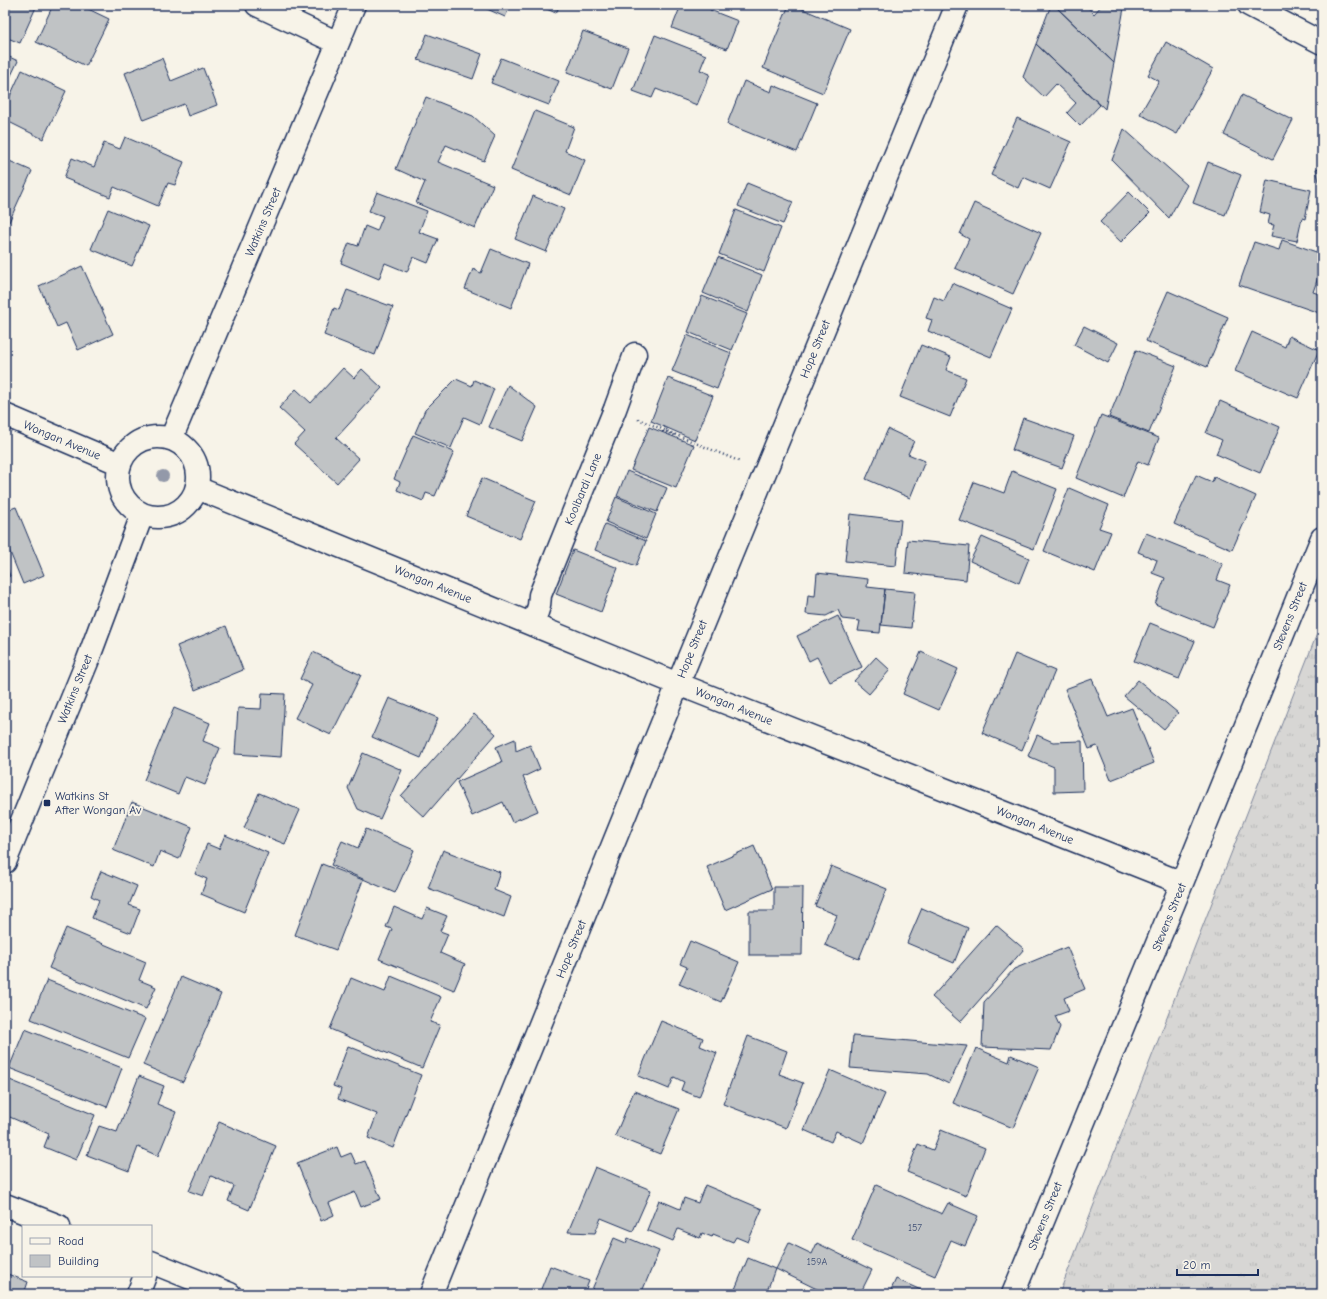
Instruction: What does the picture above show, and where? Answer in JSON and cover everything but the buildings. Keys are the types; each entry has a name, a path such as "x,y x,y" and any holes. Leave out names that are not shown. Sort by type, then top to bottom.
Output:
{"street":[{"path":"258,5 338,43"},
{"name":"Watkins Street","path":"171,439 354,5"},
{"name":"Hope Street","path":"431,1294 678,684 957,5"},
{"path":"1250,5 1322,43"},
{"name":"Koolbardi Lane","path":"533,625 539,606 540,595 615,409 635,354"},
{"name":"Wongan Avenue","path":"5,415 120,464"},
{"path":"159,437 171,439 182,444 191,453 197,464 199,476 197,488 191,501 182,510 169,516 155,518 142,515 132,508 124,499 119,488 118,476 120,464 130,448 146,438 159,437"},
{"name":"Wongan Avenue","path":"197,488 678,684 1182,883"},
{"name":"Watkins Street","path":"5,862 87,662 142,515"},
{"name":"Stevens Street","path":"1013,1294 1322,538"},
{"path":"5,1205 56,1225"},
{"path":"152,1262 230,1294"},
{"path":"138,1294 145,1277"}],"path":[{"path":"615,409 741,462"},
{"path":"664,430 664,428 684,438"}],"green space":[{"path":"1322,621 1322,1294 1059,1294"}],"place":[{"name":"Watkins St After Wongan Av","path":"47,803"}]}
